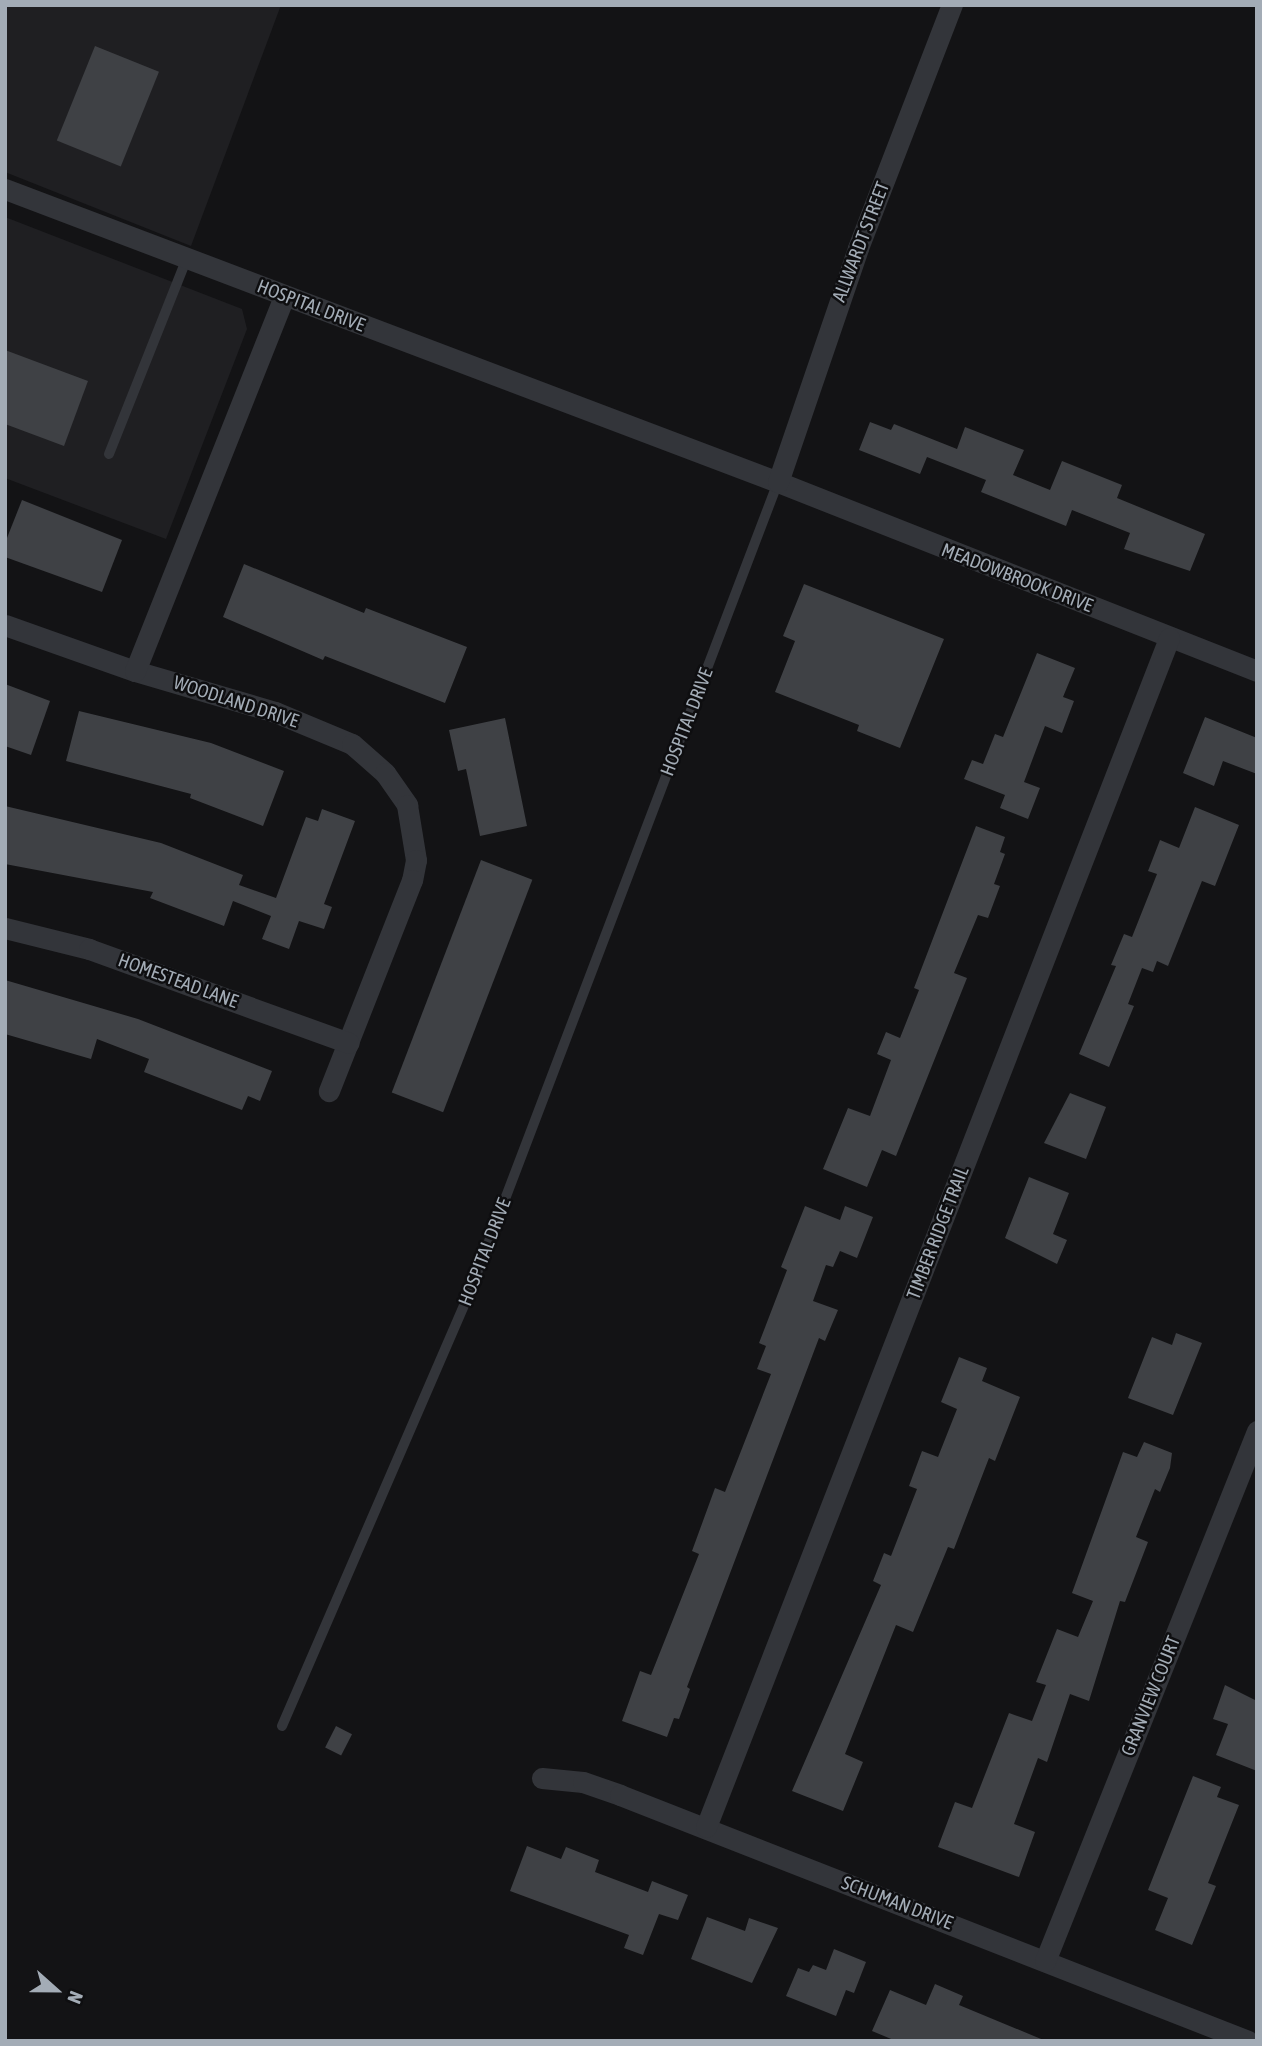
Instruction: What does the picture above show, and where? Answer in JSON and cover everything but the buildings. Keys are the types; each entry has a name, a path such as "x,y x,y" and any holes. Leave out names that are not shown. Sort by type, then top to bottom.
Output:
{"street":[{"name":"ALLWARDT STREET","path":"778,482 858,248 952,5"},
{"name":"HOSPITAL DRIVE","path":"5,189 778,482"},
{"path":"5,625 135,671 284,296"},
{"name":"MEADOWBROOK DRIVE","path":"778,482 1257,671"},
{"name":"TIMBER RIDGE TRAIL","path":"706,1827 1169,638"},
{"name":"WOODLAND DRIVE","path":"135,671 275,712 352,744 385,773 407,806 415,850 412,880 329,1091"},
{"name":"HOMESTEAD LANE","path":"5,928 89,949 348,1042"},
{"name":"GRANVIEW COURT","path":"1045,1961 1257,1431"},
{"name":"SCHUMAN DRIVE","path":"542,1778 583,1782 706,1827 1248,2041"}],"lane":[{"path":"110,454 187,258"},
{"name":"HOSPITAL DRIVE","path":"282,1726 467,1299 778,482"}],"shaded area":[{"path":"5,5 281,5 191,246 5,172"},
{"path":"5,217 242,309 247,329 166,539 5,478"}]}
